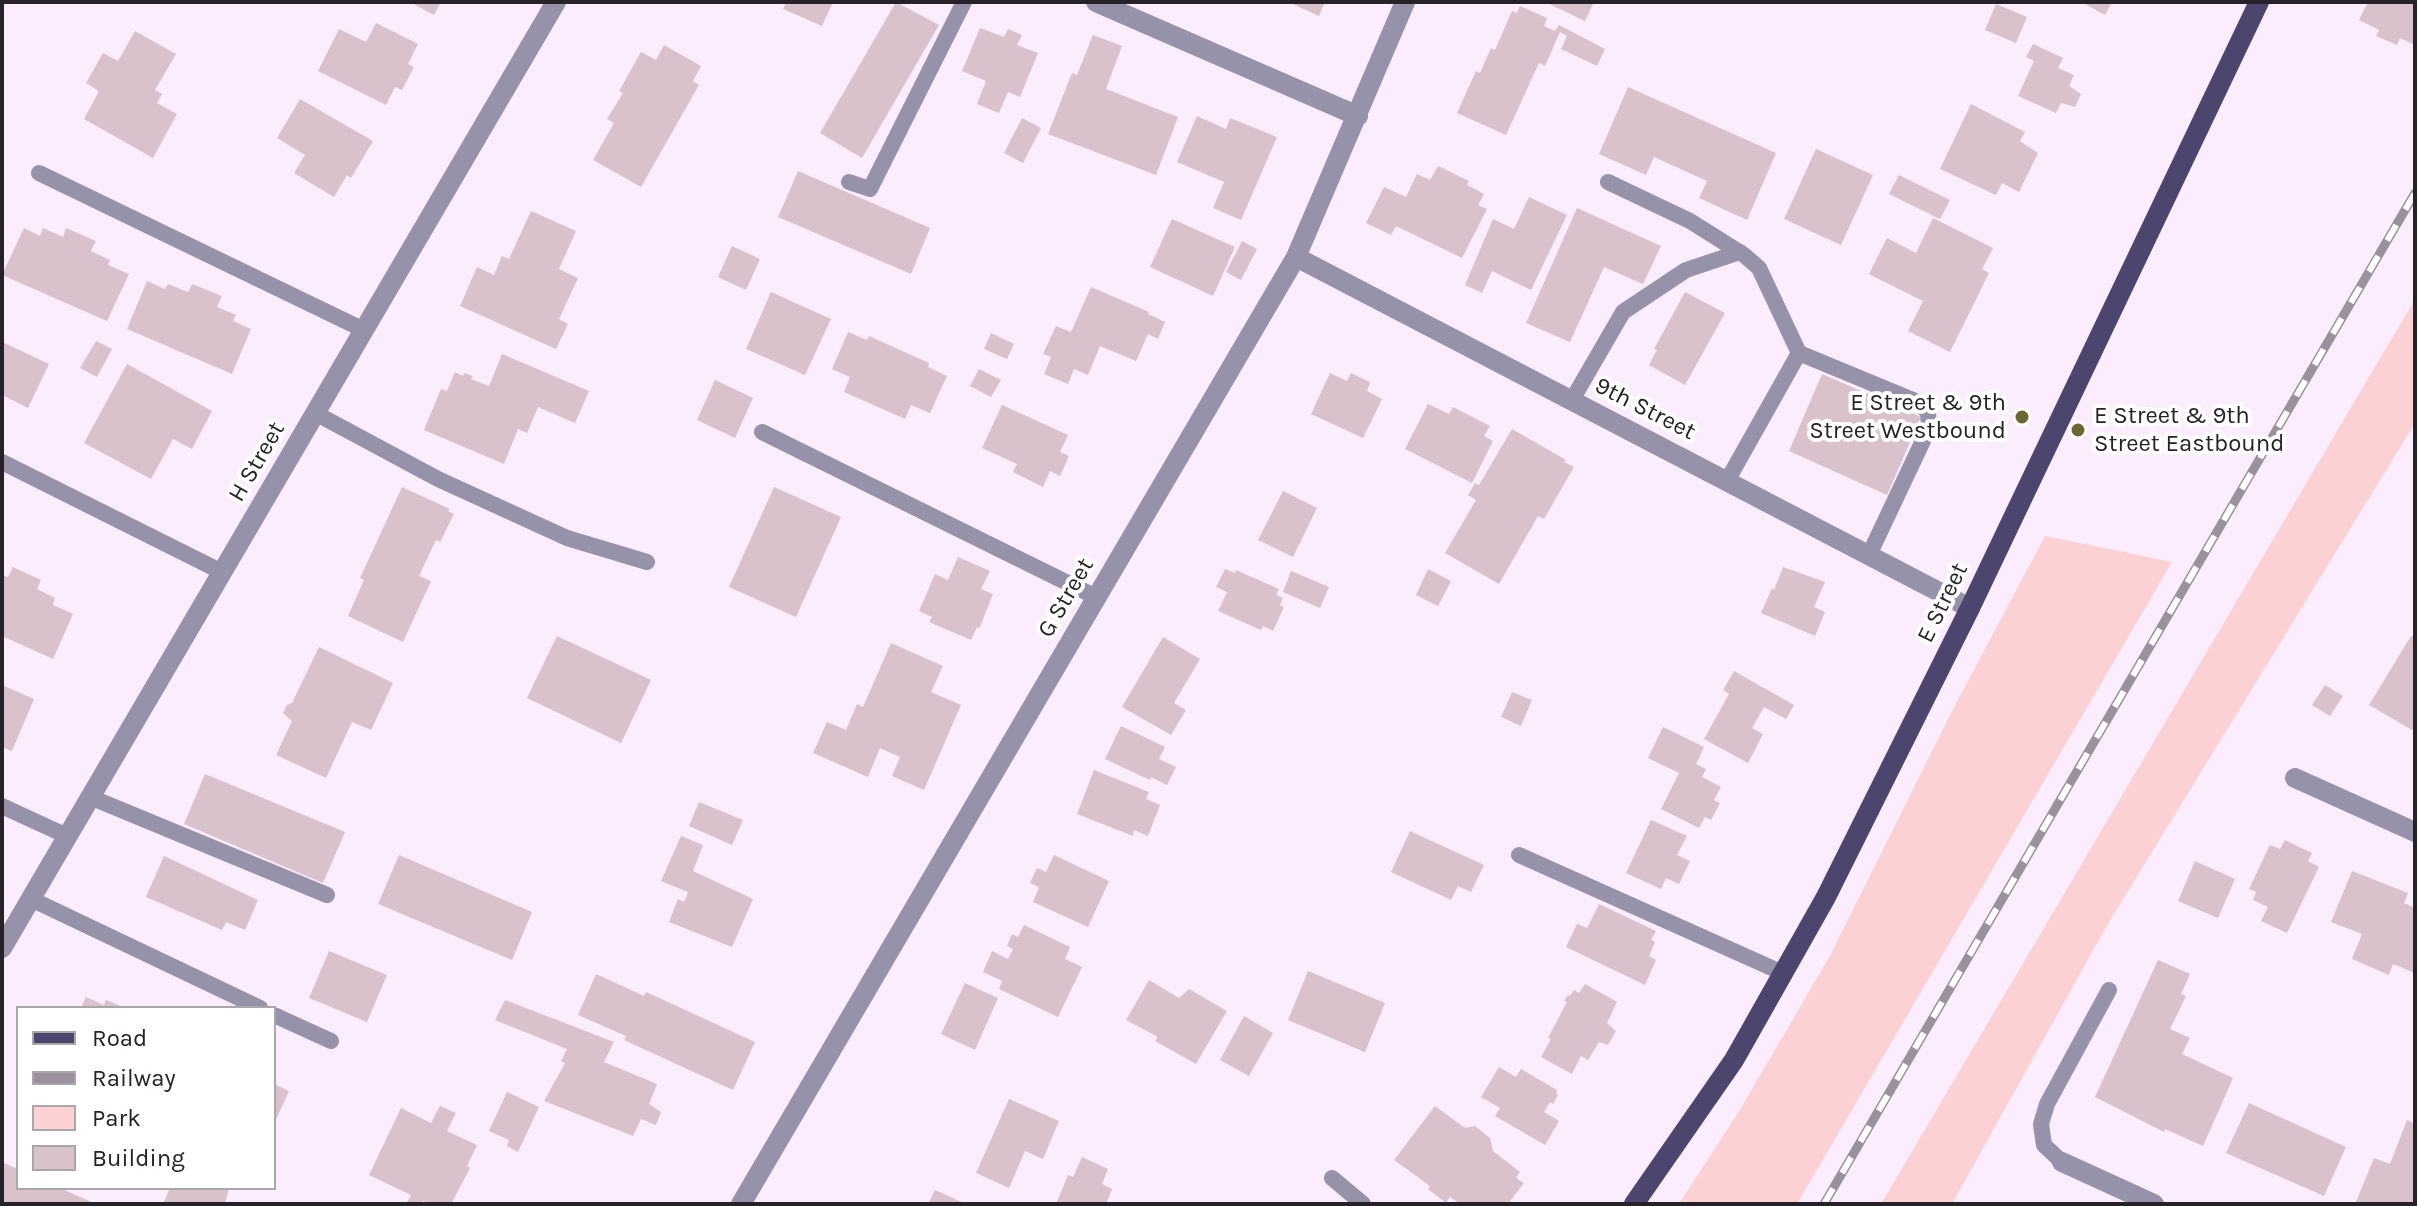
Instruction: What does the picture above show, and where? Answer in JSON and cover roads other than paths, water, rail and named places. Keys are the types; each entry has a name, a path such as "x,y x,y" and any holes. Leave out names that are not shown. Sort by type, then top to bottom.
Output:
{"main road":[{"name":"E Street","path":"1634,1204 1734,1060 1833,883 1970,608 2259,2"}],"street":[{"name":"H Street","path":"2,948 556,2"},
{"path":"1096,2 1358,116"},
{"name":"G Street","path":"741,1204 1296,257 1405,2"},
{"name":"9th Street","path":"1296,257 1970,608"},
{"path":"2295,778 2415,832"},
{"path":"2062,1162 2154,1204"}],"lane":[{"path":"849,182 870,189 964,2"},
{"path":"39,173 364,330"},
{"path":"1608,182 1690,221 1740,252 1759,268 1799,353 1915,401 1928,412 1929,428 1869,555"},
{"path":"1572,400 1623,312 1686,270 1740,252"},
{"path":"1727,481 1799,353"},
{"path":"315,413 438,479 567,538 647,562"},
{"path":"762,432 1096,597"},
{"path":"2,462 222,572"},
{"path":"90,797 327,895"},
{"path":"2,806 67,836"},
{"path":"1519,855 1783,973"},
{"path":"31,899 256,1006"},
{"path":"2062,1162 2044,1145 2041,1124 2047,1104 2109,990"},
{"path":"276,1016 331,1041"},
{"path":"1332,1178 1363,1204"}],"railway":[{"path":"1824,1204 2415,193"}],"place":[{"name":"E Street & 9th Street Westbound","path":"2022,417"},
{"name":"E Street & 9th Street Eastbound","path":"2078,430"}]}
